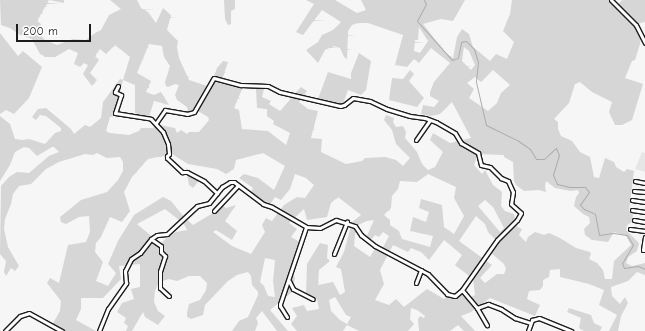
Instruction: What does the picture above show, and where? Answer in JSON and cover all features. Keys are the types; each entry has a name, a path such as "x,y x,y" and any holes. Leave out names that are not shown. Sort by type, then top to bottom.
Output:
{"street":[{"path":"611,0 636,25 645,44"},
{"path":"100,331 108,309 126,283 125,271 127,263 140,253 151,239 157,235 168,234 197,206 209,203 217,193 230,182 238,185 263,204 272,206 306,227 320,228 336,220 347,222 357,228 361,235 375,246 422,270 428,274 447,294 454,296 462,290 497,240 517,220 521,213 511,204 513,192 508,181 501,178 490,167 481,165 478,153 461,143 455,133 430,120 387,109 375,102 351,98 344,105 340,106 280,92 268,86 241,84 214,78 194,112 187,114 166,110 156,123"},
{"path":"118,86 114,92 121,95 116,113 151,118 163,132 168,144 168,158 182,172 187,172 204,181 217,193"},
{"path":"416,140 430,120"},
{"path":"635,181 645,183"},
{"path":"214,211 238,185"},
{"path":"634,190 645,192"},
{"path":"632,200 645,202"},
{"path":"632,210 645,212"},
{"path":"634,220 645,222"},
{"path":"334,254 347,222"},
{"path":"287,317 280,306 284,289 289,282 306,227"},
{"path":"630,229 645,231"},
{"path":"151,239 162,246 161,252 165,256 160,271 160,288 169,296"},
{"path":"645,239 643,250 645,250"},
{"path":"416,283 422,270"},
{"path":"289,282 293,289 313,299"},
{"path":"462,290 477,308 487,325"},
{"path":"477,308 488,304 501,309 515,318 530,323"},
{"path":"5,331 20,316 29,312 62,331"},
{"path":"528,331 530,323 539,318 571,331"}],"shaded area":[{"path":"0,0 49,0 37,21 41,24 39,33 45,40 57,45 73,39 86,40 101,30 109,15 121,9 110,0 137,0 141,8 148,12 156,23 163,8 171,15 167,30 178,41 177,47 179,58 189,80 210,87 217,68 223,61 228,62 221,83 243,87 234,108 239,110 242,129 268,131 286,145 290,133 273,124 274,121 267,116 267,109 257,108 256,89 264,89 262,97 271,101 269,104 280,111 301,87 307,91 299,102 308,109 318,111 311,138 322,139 321,152 346,164 362,161 365,158 385,157 396,160 403,166 410,158 396,144 392,130 384,120 386,115 394,118 393,122 396,127 403,126 406,132 405,138 417,152 422,164 428,170 435,167 443,152 430,140 433,133 450,143 471,138 452,102 440,114 431,116 421,114 423,105 434,107 439,101 430,96 430,92 434,82 450,63 431,48 419,63 414,59 407,67 395,65 403,35 368,23 358,23 352,25 348,31 347,59 344,57 340,48 334,46 325,50 318,63 306,50 318,42 322,35 333,30 341,22 322,10 303,35 296,32 314,4 306,0 335,0 357,13 366,10 361,0 465,0 453,21 441,19 423,24 446,53 453,58 457,37 462,29 469,34 473,47 490,61 496,54 507,59 514,42 503,31 510,14 512,0 611,0 617,6 622,0 645,0 645,22 635,24 641,37 640,44 635,60 632,61 625,78 643,84 632,120 622,125 615,125 609,112 612,102 592,92 580,82 575,84 569,103 554,119 558,122 558,129 561,136 572,141 580,152 590,157 594,177 599,178 605,158 614,162 616,167 624,172 627,169 634,171 629,211 633,213 632,222 627,225 626,230 639,243 637,251 628,257 626,263 632,266 645,263 645,275 637,272 628,281 611,287 612,296 620,304 625,297 628,303 621,316 618,331 609,331 617,315 599,305 604,290 589,284 560,277 560,269 550,270 549,277 543,280 543,286 540,290 529,291 527,299 540,305 535,316 490,298 471,312 461,316 475,331 464,331 458,325 450,331 419,331 418,319 420,316 424,318 425,316 417,310 411,308 410,319 414,324 408,331 359,331 347,325 343,331 297,331 291,324 297,316 292,308 304,305 307,311 319,309 317,299 310,300 306,294 307,264 320,243 328,245 327,258 330,261 319,270 318,285 333,282 340,295 345,292 341,269 336,267 344,252 352,222 361,215 338,197 331,203 327,217 307,220 304,209 289,223 297,229 291,237 302,243 293,271 295,279 291,293 270,310 288,331 277,331 262,311 256,318 258,323 255,331 232,331 239,321 248,317 258,295 258,292 252,285 251,276 248,272 237,275 228,281 205,305 203,315 191,319 187,317 189,304 200,300 206,290 207,283 200,276 189,276 177,281 169,279 159,282 155,291 154,302 158,311 165,316 158,325 145,317 143,312 132,331 126,331 128,326 124,323 126,318 117,312 122,303 134,299 131,289 140,287 140,264 119,266 121,279 103,298 81,298 81,309 76,320 96,331 63,331 52,325 60,311 61,301 47,283 50,278 59,283 68,245 86,242 90,232 89,216 79,217 66,224 61,222 60,217 81,200 107,192 118,180 123,171 123,162 120,157 107,158 97,153 93,155 85,154 59,162 46,169 31,184 19,186 13,194 5,219 4,229 8,247 19,266 15,271 11,268 6,276 4,272 6,261 0,254 1,186 9,177 17,172 29,173 49,156 59,152 52,147 37,156 29,148 24,147 15,152 10,165 0,181 0,116 10,124 15,139 29,139 45,144 55,133 61,131 61,128 46,116 40,115 36,120 32,117 38,109 46,108 71,129 74,134 85,125 90,127 101,118 103,102 120,79 123,80 130,57 115,45 106,54 100,49 95,56 99,60 90,73 97,80 92,86 83,74 88,65 84,63 80,67 74,64 78,53 69,49 55,57 46,57 40,54 32,39 20,35 10,28 1,25","holes":["419,27 428,41 420,53 414,51 415,40 418,40","149,44 162,46 164,57 170,66 165,82 166,86 168,87 175,84 179,85 175,95 177,100 187,107 188,111 198,111 208,117 209,120 199,132 189,132 187,134 181,130 177,133 175,128 160,125 152,128 141,128 139,131 129,135 110,133 106,131 110,117 114,116 123,80 135,85 135,113 149,117 154,101 169,105 161,92 154,95 146,92 151,81 137,73","464,47 469,51 475,65 471,70 462,61","493,70 510,85 501,93 497,103 488,111 469,98 474,89 467,83 475,77 481,82","263,153 285,166 274,190 258,178 244,174 239,178 253,188 250,194 269,206 275,197 281,200 290,189 295,174 306,178 314,185 305,198 297,197 284,205 272,221 266,218 262,225 265,232 251,254 232,246 213,232 216,230 232,240 237,231 225,221 236,205 226,208 221,204 213,213 193,225 184,217 171,201 163,197 134,215 118,241 108,264 116,273 108,286 96,281 103,262 95,252 96,243 101,237 110,217 122,222 130,211 124,192 132,177 148,159 172,154 188,164 217,169 226,174 234,169 236,160","478,154 504,155 504,157 513,162 514,181 516,185 524,191 539,190 546,192 546,181 555,188 571,191 578,190 579,193 576,197 574,206 589,217 590,223 584,229 585,235 592,240 608,242 614,232 626,236 631,245 614,261 612,279 605,279 603,270 597,263 589,259 591,254 590,252 576,248 549,233 544,235 535,232 528,237 526,242 519,235 522,229 516,226 514,214 505,211 501,206 502,192 493,185 485,170 482,174 474,165","428,174 456,187 454,198 464,216 454,234 444,227 442,205 421,199 419,208 429,212 426,222 413,217 410,231 433,236 430,247 402,239 399,231 390,225 390,220 384,215 391,208 392,196 398,189 400,181 417,182","485,200 493,207 504,228 500,232 478,206","165,209 184,224 187,230 176,232 167,237 161,244 137,224","476,216 485,224 488,232 498,242 491,253 504,264 506,269 504,274 497,274 485,283 480,278 492,265 459,241","374,220 366,238 370,241 375,235 379,237 383,232 389,236 383,247 377,245 370,257 354,246 358,225","444,240 462,255 455,265 473,279 475,295 469,298 459,294 449,295 444,299 427,289 404,307 396,299 389,305 375,300 384,284 380,270 393,245 408,252 411,248 421,252 429,260","265,258 275,260 273,281 275,297 268,296 264,286 260,282","335,297 346,315 351,317 347,324 340,320 331,311 329,300"]},
{"path":"49,0 64,0 64,3"},
{"path":"224,0 235,0 235,9 231,11 231,24 228,25 225,19"},
{"path":"0,33 18,56 23,51 42,67 29,98 14,114 6,110 0,114"},
{"path":"359,53 371,61 366,90 361,95 348,90 343,104 341,105 318,99 328,72 351,79 351,73"},
{"path":"410,70 414,74 409,81 424,98 417,107 389,100 392,78 403,79"},
{"path":"642,152 645,153 645,172 635,169"},
{"path":"186,168 201,178 193,188 189,185"},
{"path":"569,308 591,315 594,323 602,327 600,331 584,331 579,328 581,318 567,312"}],"waterway":[{"path":"424,0 426,4 417,21 452,60 458,58 461,42 466,41 474,49 478,62 476,82 486,125 517,140 530,149 536,159 544,159 556,148 559,155 553,175 557,184 570,187 585,187 589,192 580,205 584,209 595,214 599,235 613,233 627,235 633,245 622,263 624,268 638,266 645,269"}]}
